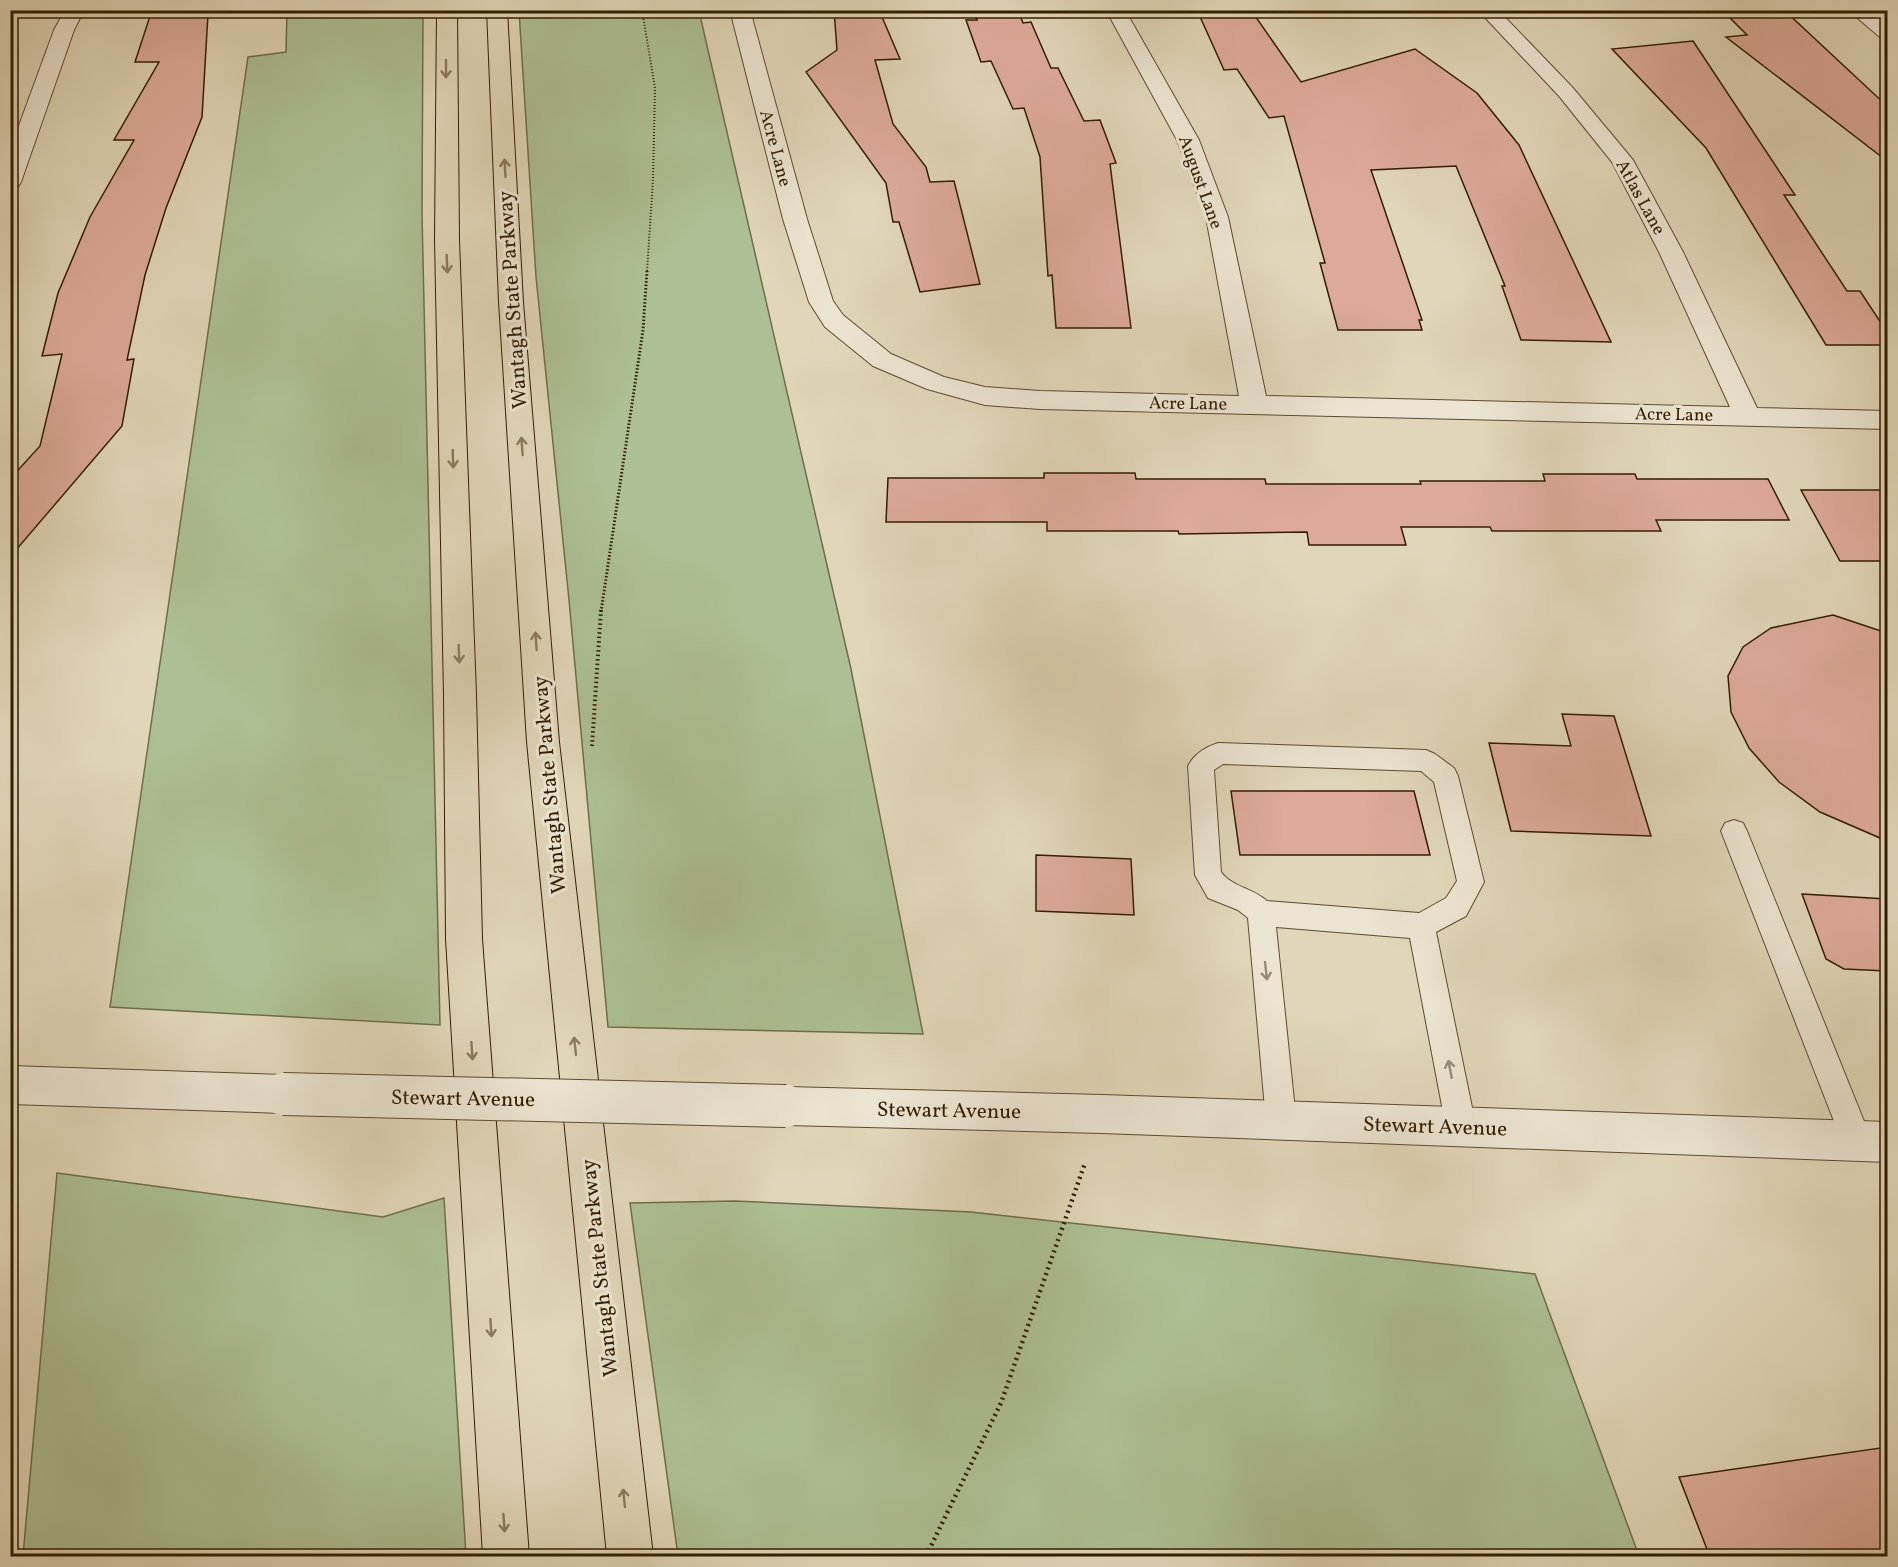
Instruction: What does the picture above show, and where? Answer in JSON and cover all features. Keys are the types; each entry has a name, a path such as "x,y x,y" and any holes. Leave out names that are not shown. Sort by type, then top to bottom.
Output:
{"highway":[{"path":"447,10 447,240 465,939 506,1557"},
{"name":"Wantagh State Parkway","path":"497,10 511,302 543,742 630,1557"}],"street":[{"path":"10,182 64,30 75,10"},
{"name":"Acre Lane","path":"740,10 795,219 821,302 834,321 882,360 936,383 985,396 1040,400 1887,420"},
{"name":"August Lane","path":"1114,10 1188,140 1217,217 1254,404"},
{"name":"Atlas Lane","path":"1487,10 1566,93 1622,160 1671,252 1748,415"},
{"path":"1857,10 1887,34"},
{"name":"Stewart Avenue","path":"10,1085 1102,1114 1872,1141"}],"lane":[{"path":"1261,913 1421,926 1456,908 1471,882 1445,776 1426,761 1218,753 1201,766 1208,875 1218,889 1248,900 1261,913 1281,1120"},
{"path":"1734,831 1872,1141"},
{"path":"1421,926 1461,1127"}],"path":[{"path":"591,754 598,632 643,330 651,213 655,88 642,10"},
{"path":"926,1557 1001,1403 1102,1114"}],"green space":[{"path":"287,11 423,11 422,214 440,1025 110,1007 248,57 286,52"},
{"path":"519,11 699,11 851,669 923,1034 608,1027 569,600 536,277"},
{"path":"57,1173 383,1217 444,1198 466,1556 23,1556"},
{"path":"735,1201 971,1212 1535,1274 1639,1556 678,1556 630,1203"}],"building":[{"path":"152,10 211,10 208,14 202,117 166,208 145,275 127,360 134,359 122,426 10,557 10,479 40,446 62,354 42,356 58,293 90,217 134,140 114,140 159,62 135,62"},
{"path":"834,10 879,10 900,59 875,60 893,124 926,167 930,182 954,181 980,284 920,292 899,222 893,222 886,183 806,72 837,50"},
{"path":"973,10 1018,10 1023,23 1031,22 1051,68 1058,68 1084,121 1100,120 1116,163 1110,164 1131,328 1056,328 1052,275 1048,276 1040,157 1024,108 1013,109 991,61 981,62 966,20 977,20"},
{"path":"1197,10 1251,10 1301,82 1415,49 1477,93 1519,145 1611,342 1521,340 1502,286 1505,286 1456,166 1371,170 1422,320 1419,320 1422,330 1338,330 1320,263 1325,263 1284,116 1269,118 1237,69 1224,70"},
{"path":"1722,10 1784,10 1887,106 1887,161 1726,37 1747,35"},
{"path":"1693,41 1795,195 1784,195 1847,291 1860,291 1887,332 1887,345 1826,345 1706,148 1612,49"},
{"path":"1044,473 1135,473 1136,479 1265,479 1266,484 1545,481 1543,474 1635,474 1637,479 1768,479 1789,520 1656,520 1661,531 1492,531 1490,527 1401,527 1406,545 1309,545 1307,532 1179,534 1178,531 1047,531 1047,522 886,522 888,478 1044,478"},
{"path":"1801,490 1887,490 1887,561 1840,561"},
{"path":"1833,615 1887,633 1887,841 1820,812 1779,782 1749,748 1731,712 1728,676 1743,647 1771,628"},
{"path":"1562,714 1614,716 1651,836 1511,831 1489,743 1571,746"},
{"path":"1231,791 1414,791 1430,855 1240,855"},
{"path":"1036,855 1131,859 1134,915 1036,911"},
{"path":"1802,894 1887,899 1887,971 1844,969 1826,959"},
{"path":"1887,1447 1887,1557 1710,1557 1679,1477"}]}
